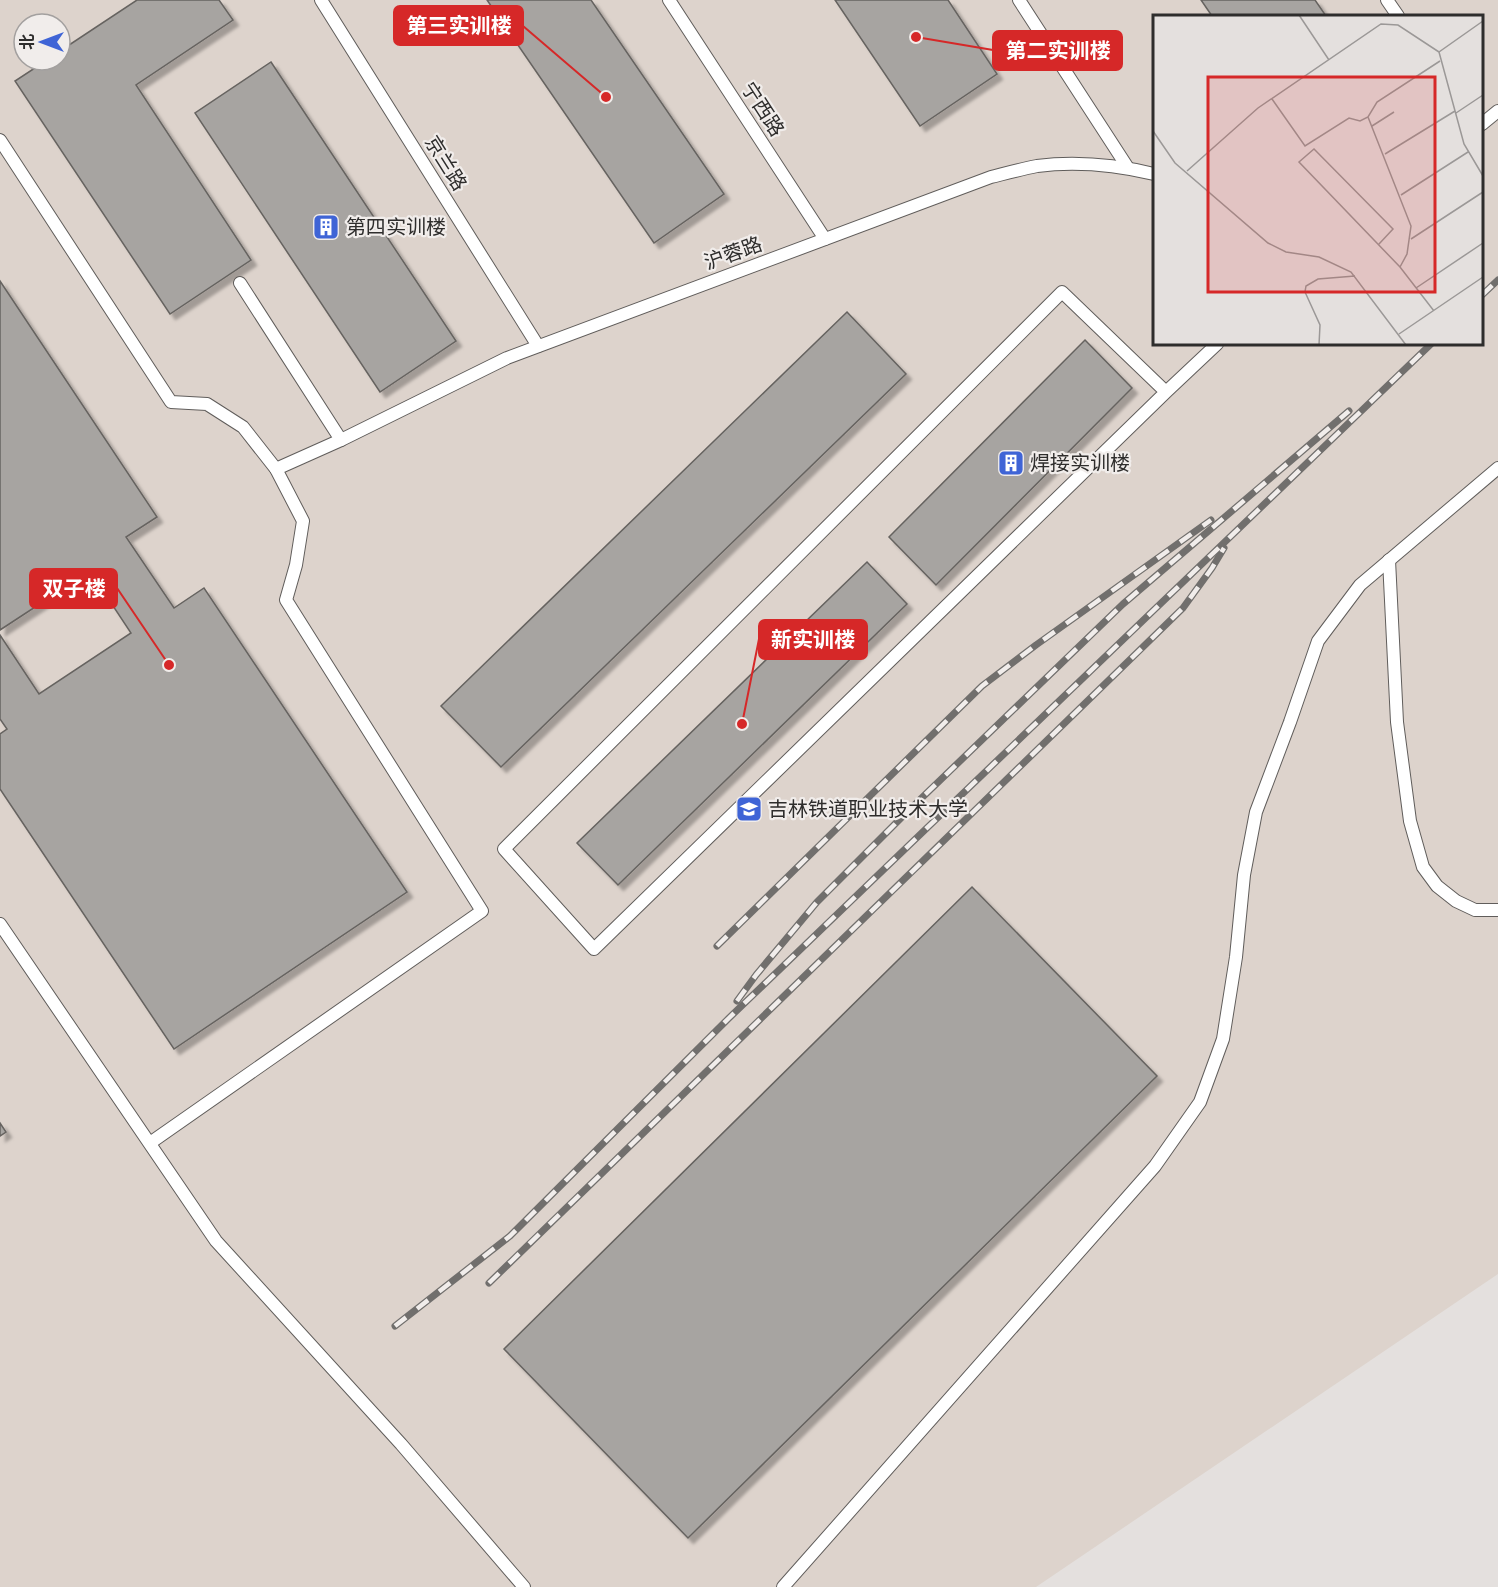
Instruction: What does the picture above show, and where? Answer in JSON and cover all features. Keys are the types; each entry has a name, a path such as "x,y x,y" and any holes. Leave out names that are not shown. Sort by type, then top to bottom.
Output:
{"lane":[{"name":"京兰路","path":"321,0 538,346"},
{"name":"宁西路","path":"669,0 825,239"},
{"path":"1019,0 1128,168"},
{"path":"1387,0 1397,15"},
{"path":"1483,123 1498,111"},
{"path":"0,140 171,402 207,404 243,427 276,469 303,521 296,565 286,600 483,911 150,1143"},
{"name":"沪蓉路","path":"276,469 341,440 507,358 980,181 1036,166 1083,163 1153,174"},
{"path":"240,283 341,440"},
{"path":"1166,392 1062,292 504,849 594,949 1216,345"},
{"path":"783,1587 1155,1166 1200,1102 1223,1039 1236,957 1244,875 1256,812 1318,641 1360,585 1498,468"},
{"path":"1389,560 1397,722 1410,821 1423,867 1437,886 1456,901 1474,910 1498,910"},
{"path":"0,924 216,1241 401,1444 524,1587"}],"shaded area":[{"name":"吉林铁道职业技术大学","path":"0,0 1498,0 1498,1274 1036,1587 0,1587"}],"building":[{"path":"137,0 219,0 233,20 136,85 251,260 170,314 15,81 29,72 72,72 72,43"},
{"path":"487,0 591,0 724,194 654,243"},
{"path":"835,0 948,0 997,74 920,126"},
{"path":"1201,0 1315,0 1325,15 1211,15"},
{"name":"第四实训楼","path":"271,62 456,341 380,392 195,113"},
{"path":"0,281 157,517 126,537 174,608 204,588 407,892 174,1049 0,789 0,734 7,729 0,719 0,635 39,694 131,633 90,571 0,630"},
{"path":"847,312 906,374 501,767 441,706"},
{"name":"焊接实训楼","path":"1085,340 1132,388 936,585 889,537"},
{"path":"867,562 907,604 618,885 577,843"},
{"path":"972,887 1157,1076 688,1538 504,1349"},
{"path":"0,1123 6,1132 0,1136"}],"railway":[{"path":"1483,294 1498,280"},
{"path":"395,1326 510,1236 729,1018 1430,345"},
{"path":"737,1001 817,902 904,815 1123,604 1349,411"},
{"path":"717,946 982,686 1211,520"},
{"path":"489,1283 1183,608 1224,548"}],"place":[{"name":"第二实训楼","path":"916,37"},
{"name":"第三实训楼","path":"606,97"},
{"name":"第四实训楼","path":"326,227"},
{"name":"焊接实训楼","path":"1011,463"},
{"name":"双子楼","path":"169,665"},
{"name":"新实训楼","path":"742,724"},
{"name":"吉林铁道职业技术大学","path":"749,809"}]}
